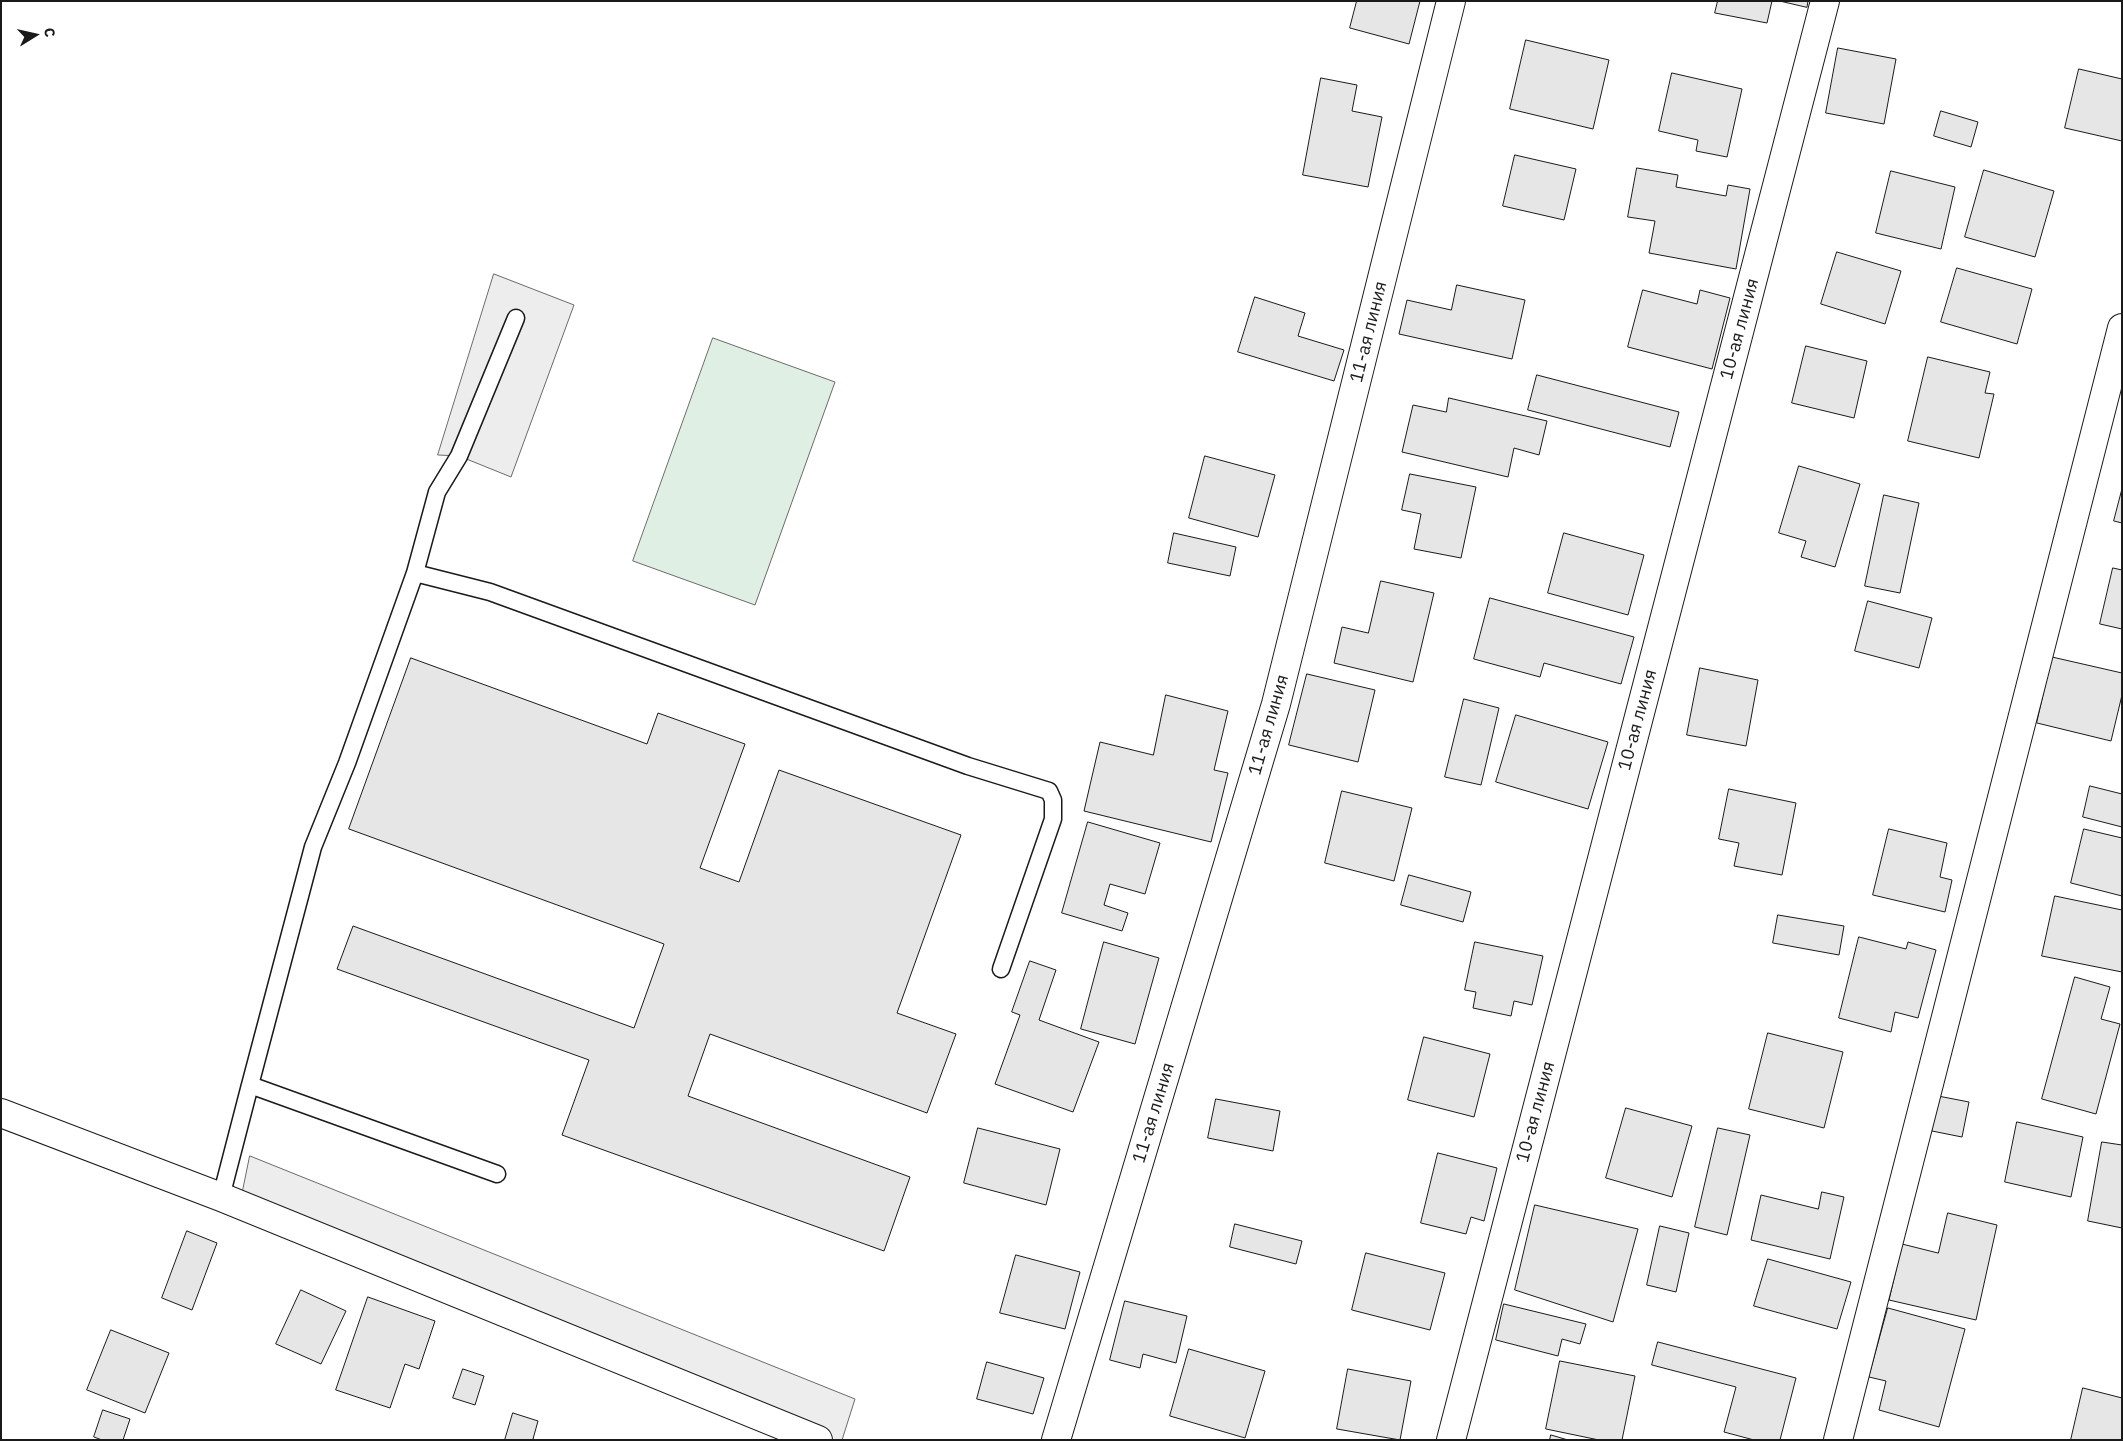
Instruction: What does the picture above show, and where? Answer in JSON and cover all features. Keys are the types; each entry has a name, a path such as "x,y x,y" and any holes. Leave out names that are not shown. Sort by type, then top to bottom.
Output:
{"street":[{"name":"11-ая линия","path":"1056,1440 1276,704 1451,1"},
{"name":"10-ая линия","path":"1451,1440 1825,1"},
{"path":"1838,1440 2122,328"},
{"path":"1,1113 221,1197 818,1440"}],"lane":[{"path":"221,1197 313,847 347,763 415,573 437,492 459,456 516,318"},
{"path":"415,573 490,592 968,766 1049,791 1053,800 1053,819 1001,969"},
{"path":"250,1085 497,1174"}],"green space":[{"path":"713,338 835,382 755,605 633,561"}],"shaded area":[{"path":"494,274 574,305 511,477 459,456 438,455"},
{"path":"250,1156 855,1399 842,1440 819,1440 240,1205"}],"building":[{"path":"1357,1 1420,1 1409,44 1350,28"},
{"path":"1718,1 1772,1 1767,23 1715,13"},
{"path":"1780,1 1808,1 1807,7"},
{"path":"1526,40 1609,60 1593,129 1510,109"},
{"path":"1838,48 1896,59 1884,124 1826,113"},
{"path":"2079,69 2122,79 2122,141 2065,128"},
{"path":"1672,73 1742,89 1727,157 1696,151 1698,140 1659,131"},
{"path":"1321,78 1357,85 1352,111 1382,117 1368,187 1303,175"},
{"path":"1941,111 1978,122 1971,147 1934,136"},
{"path":"1515,155 1576,169 1564,220 1503,206"},
{"path":"1637,168 1678,175 1676,187 1726,196 1728,185 1750,189 1736,269 1649,253 1655,221 1628,217"},
{"path":"1984,170 2054,191 2035,257 1965,237"},
{"path":"1891,171 1955,187 1941,249 1876,233"},
{"path":"1837,252 1901,271 1885,324 1821,304"},
{"path":"1957,268 2032,289 2017,344 1941,322"},
{"path":"1457,285 1525,300 1512,359 1399,334 1407,300 1451,310"},
{"path":"1643,290 1697,304 1700,290 1730,298 1712,369 1628,347"},
{"path":"1255,297 1305,313 1298,336 1344,350 1334,381 1238,352"},
{"path":"1806,346 1867,361 1854,418 1792,403"},
{"path":"1928,357 1990,372 1985,393 1994,394 1979,458 1908,441"},
{"path":"1537,375 1679,412 1670,447 1528,410"},
{"path":"1449,398 1547,421 1539,455 1514,448 1508,477 1402,452 1413,405 1446,412"},
{"path":"1205,456 1275,475 1258,537 1189,518"},
{"path":"1799,466 1860,484 1835,567 1801,557 1806,541 1779,533"},
{"path":"1410,474 1476,487 1461,558 1414,549 1421,514 1402,510"},
{"path":"2122,489 2122,523 2114,521"},
{"path":"1884,495 1919,503 1900,593 1865,586"},
{"path":"1174,533 1236,547 1230,576 1168,563"},
{"path":"1564,533 1644,555 1628,615 1548,593"},
{"path":"2113,568 2122,570 2122,629 2100,624"},
{"path":"1381,581 1434,593 1413,682 1334,663 1342,627 1368,633"},
{"path":"1490,598 1634,637 1621,684 1544,663 1540,677 1474,659"},
{"path":"1868,601 1932,618 1919,668 1855,651"},
{"path":"2052,657 2122,673 2122,695 2111,741 2037,723"},
{"path":"411,658 647,744 658,713 745,744 700,868 739,882 779,770 961,835 897,1013 956,1034 927,1113 710,1034 688,1096 910,1177 884,1251 562,1135 589,1060 337,969 353,926 634,1028 664,944 349,829"},
{"path":"1700,668 1758,680 1746,746 1687,735"},
{"path":"1307,674 1375,690 1358,762 1289,745"},
{"path":"1166,695 1228,711 1214,770 1228,773 1211,842 1084,811 1100,742 1153,755"},
{"path":"1464,699 1499,708 1481,785 1445,777"},
{"path":"1516,715 1608,742 1588,809 1496,782"},
{"path":"2090,786 2122,794 2122,827 2083,817"},
{"path":"1729,789 1796,803 1782,875 1734,866 1739,843 1719,839"},
{"path":"1342,791 1412,808 1394,881 1325,863"},
{"path":"1088,822 1160,843 1145,894 1110,884 1104,905 1128,913 1122,931 1062,913"},
{"path":"1889,829 1947,843 1940,877 1952,880 1945,912 1873,895"},
{"path":"2084,829 2122,838 2122,896 2071,883"},
{"path":"1409,875 1471,892 1463,922 1401,905"},
{"path":"2055,896 2122,910 2122,972 2042,956"},
{"path":"1778,915 1844,926 1839,955 1773,943"},
{"path":"1859,937 1906,949 1908,942 1936,950 1918,1018 1895,1012 1891,1032 1839,1018"},
{"path":"1104,942 1159,958 1135,1044 1081,1029"},
{"path":"1475,942 1543,956 1532,1005 1514,1001 1511,1016 1473,1008 1476,992 1465,990"},
{"path":"1030,961 1056,970 1039,1020 1099,1042 1073,1112 995,1084 1020,1015 1012,1012"},
{"path":"2075,977 2110,987 2101,1019 2120,1024 2096,1114 2042,1099"},
{"path":"1768,1033 1843,1052 1824,1128 1749,1109"},
{"path":"1424,1037 1490,1054 1474,1117 1408,1100"},
{"path":"1938,1096 1969,1102 1962,1137 1932,1131"},
{"path":"1216,1099 1280,1111 1273,1151 1208,1138"},
{"path":"1626,1108 1692,1126 1672,1197 1606,1178"},
{"path":"2017,1122 2083,1137 2071,1197 2005,1182"},
{"path":"978,1128 1060,1149 1046,1205 964,1183"},
{"path":"1718,1128 1750,1135 1727,1235 1695,1227"},
{"path":"2102,1142 2122,1145 2122,1228 2088,1221"},
{"path":"1438,1153 1497,1168 1484,1221 1471,1217 1466,1234 1421,1223"},
{"path":"1822,1192 1844,1197 1830,1259 1751,1240 1761,1195 1818,1209"},
{"path":"1535,1205 1638,1229 1613,1322 1515,1290"},
{"path":"1948,1213 1997,1225 1976,1320 1889,1300 1902,1244 1938,1253"},
{"path":"1235,1224 1302,1241 1296,1264 1230,1247"},
{"path":"1660,1226 1689,1233 1676,1292 1647,1285"},
{"path":"187,1231 217,1243 192,1310 162,1298"},
{"path":"1366,1253 1445,1273 1430,1330 1352,1310"},
{"path":"1016,1255 1080,1272 1065,1329 1000,1313"},
{"path":"1768,1259 1851,1282 1837,1329 1754,1306"},
{"path":"301,1290 346,1311 321,1364 276,1344"},
{"path":"368,1297 435,1321 419,1369 405,1364 390,1408 336,1390"},
{"path":"1125,1301 1187,1316 1176,1363 1143,1354 1140,1368 1110,1360"},
{"path":"1504,1304 1586,1324 1580,1344 1562,1339 1558,1356 1496,1340"},
{"path":"1888,1308 1965,1329 1939,1427 1879,1410 1886,1381 1869,1377"},
{"path":"111,1330 169,1353 145,1413 87,1390"},
{"path":"1658,1342 1796,1378 1780,1440 1754,1440 1724,1432 1736,1387 1652,1365"},
{"path":"1189,1349 1265,1371 1245,1438 1170,1416"},
{"path":"1560,1361 1635,1376 1622,1440 1599,1440 1546,1429"},
{"path":"987,1362 1044,1378 1033,1414 977,1399"},
{"path":"463,1369 484,1376 475,1405 453,1398"},
{"path":"1348,1369 1411,1381 1400,1440 1337,1429"},
{"path":"2083,1388 2122,1398 2122,1440 2071,1440"},
{"path":"103,1410 130,1419 123,1440 102,1440 94,1437"},
{"path":"513,1413 538,1421 533,1439 536,1440 505,1440"},
{"path":"1551,1435 1568,1440 1550,1440"}]}
